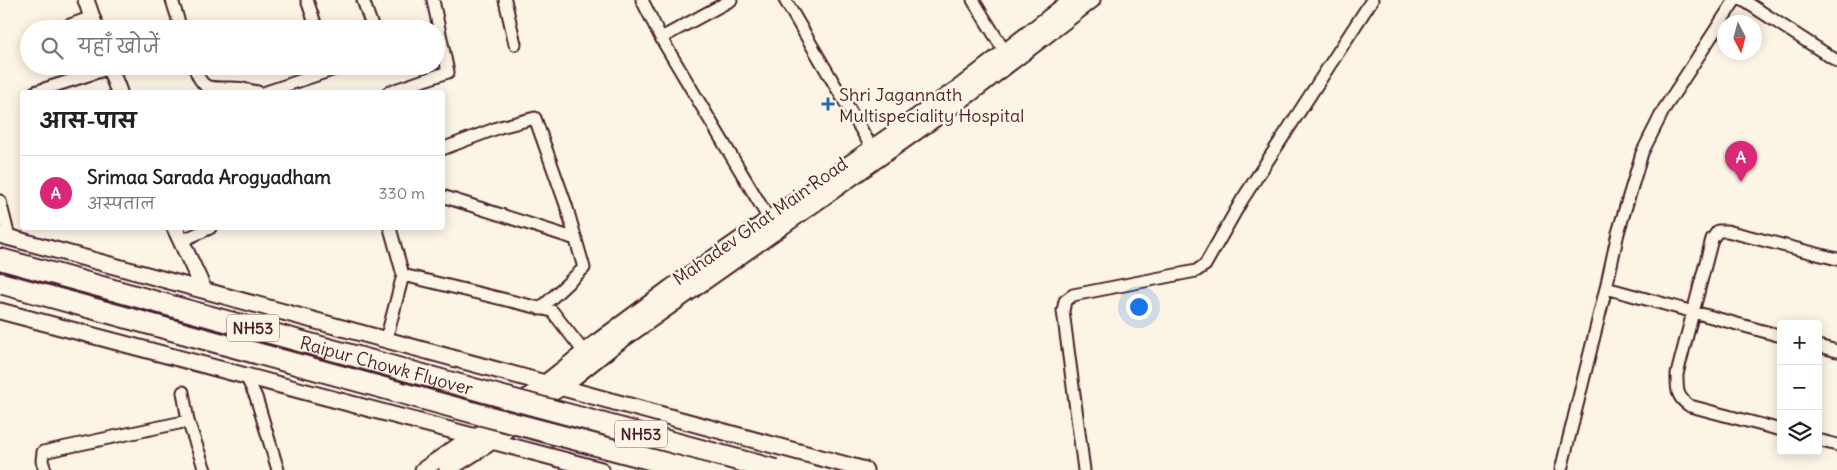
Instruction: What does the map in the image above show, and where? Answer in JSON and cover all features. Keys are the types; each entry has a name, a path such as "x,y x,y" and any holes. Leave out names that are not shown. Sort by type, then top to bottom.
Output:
{"highway":[{"name":"Raipur Chowk Flyover","path":"0,259 775,470"},
{"name":"Raipur Chowk Flyover","path":"0,283 691,470"}],"street":[{"path":"86,0 93,20"},
{"path":"172,0 178,20"},
{"path":"307,0 314,20"},
{"path":"363,0 370,20"},
{"path":"433,0 437,20"},
{"path":"505,0 515,44"},
{"path":"642,0 661,38 770,219"},
{"path":"661,38 731,0"},
{"path":"785,0 872,148"},
{"path":"973,0 1005,52"},
{"path":"422,470 458,446 477,437 584,352 670,288 961,86 1072,0"},
{"name":"Mahadev Ghat Main Road","path":"447,470 493,441 548,395 562,387 612,347 970,94 1092,0"},
{"path":"1084,470 1063,310 1065,301 1073,295 1196,271 1205,265 1242,200 1372,0"},
{"path":"1561,470 1618,233 1642,153 1664,109 1735,0"},
{"path":"1743,0 1837,61"},
{"path":"445,58 448,72 445,73"},
{"path":"41,90 86,75"},
{"path":"113,75 118,90"},
{"path":"197,75 198,80 208,88 248,90"},
{"path":"271,90 311,75"},
{"path":"395,90 439,75"},
{"path":"445,148 500,127 535,118 566,205 584,268 540,309"},
{"path":"445,197 576,239"},
{"path":"0,201 4,236 865,470"},
{"path":"199,230 178,234 204,290"},
{"path":"386,340 403,275 391,230"},
{"path":"1777,429 1690,406 1682,401 1678,392 1677,374 1712,239 1718,231 1727,231 1837,259"},
{"path":"403,275 552,311 584,352"},
{"path":"1606,288 1777,335"},
{"path":"0,311 493,441 591,469"},
{"path":"1822,347 1837,351"},
{"path":"246,376 256,397 278,470"},
{"path":"183,392 188,421 205,470"},
{"path":"45,470 42,461 43,452 188,421"},
{"path":"1822,441 1837,444"}],"place":[{"name":"Shri Jagannath Multispeciality Hospital","path":"828,104"},
{"name":"Srimaa Sarada Arogyadham","path":"1741,182"}]}
